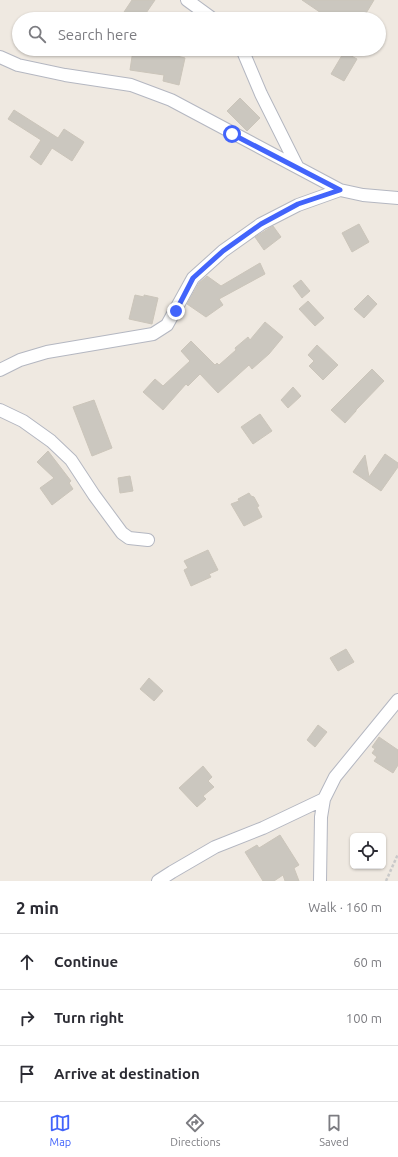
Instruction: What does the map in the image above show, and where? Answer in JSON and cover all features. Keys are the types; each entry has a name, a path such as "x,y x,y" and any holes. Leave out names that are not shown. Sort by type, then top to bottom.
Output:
{"street":[{"path":"187,0 203,12"},
{"path":"245,56 261,94 297,166"},
{"path":"0,57 18,65 65,75 131,85 171,100 232,134 297,166 340,190 363,195 398,198"},
{"path":"0,370 20,360 47,352 153,334 167,326 193,278 223,251 261,224 298,204 340,190"},
{"path":"0,410 23,421 51,441 71,460 122,533 129,538 148,540"},
{"path":"320,881 321,817 324,799 335,778 398,700"},
{"path":"158,881 215,847 263,828 324,799"}],"path":[{"path":"386,881 398,854"}],"building":[{"path":"132,0 155,0 147,12 124,12"},
{"path":"302,0 374,0 367,12 320,12"},
{"path":"132,56 177,56 185,58 179,85 163,81 164,75 130,70"},
{"path":"342,56 351,56 357,59 344,81 331,74"},
{"path":"240,98 260,118 247,131 227,111"},
{"path":"14,110 58,138 64,129 84,142 72,161 52,148 41,165 30,157 41,140 8,119"},
{"path":"359,224 369,242 352,252 342,233"},
{"path":"273,226 281,237 264,250 255,237"},
{"path":"260,263 265,274 219,299 223,305 206,317 187,304 199,283 207,276 221,286"},
{"path":"301,280 310,291 302,298 293,286"},
{"path":"135,295 158,298 152,324 129,319"},
{"path":"368,295 377,304 364,318 354,309"},
{"path":"308,301 324,318 315,326 299,309"},
{"path":"265,322 283,337 269,354 252,369 249,365 218,393 200,374 188,386 186,384 163,410 143,392 155,379 163,386 190,361 181,351 191,341 215,365 217,363 219,365 248,337 250,340"},
{"path":"317,345 338,365 323,380 309,366 314,361 308,355"},
{"path":"372,369 384,381 345,423 331,410"},
{"path":"293,387 301,396 288,408 281,400"},
{"path":"94,400 112,448 92,456 73,407"},
{"path":"260,414 272,431 253,444 241,427"},
{"path":"48,451 71,481 69,483 73,489 52,505 40,488 54,478 37,462"},
{"path":"385,454 398,463 398,467 381,491 353,472 365,455 369,477"},
{"path":"130,476 133,491 120,493 118,478"},
{"path":"249,493 254,497 259,506 257,507 262,517 244,526 231,504 239,501 238,499"},
{"path":"208,550 218,570 209,574 211,577 191,586 184,570 188,568 184,561"},
{"path":"346,649 354,662 338,671 330,658"},
{"path":"149,678 163,691 154,701 140,689"},
{"path":"318,725 327,732 315,747 307,740"},
{"path":"379,737 398,750 398,765 393,773 374,761 377,757 372,753 375,749 372,747"},
{"path":"203,766 212,777 208,781 214,787 203,796 206,799 197,807 179,788"},
{"path":"280,835 299,865 294,868 299,881 285,881 283,875 274,881 263,881 245,852 257,845 259,848"}],"route":[{"path":"176,311 193,278 223,251 261,224 298,204 340,190 297,166 232,134"}]}
